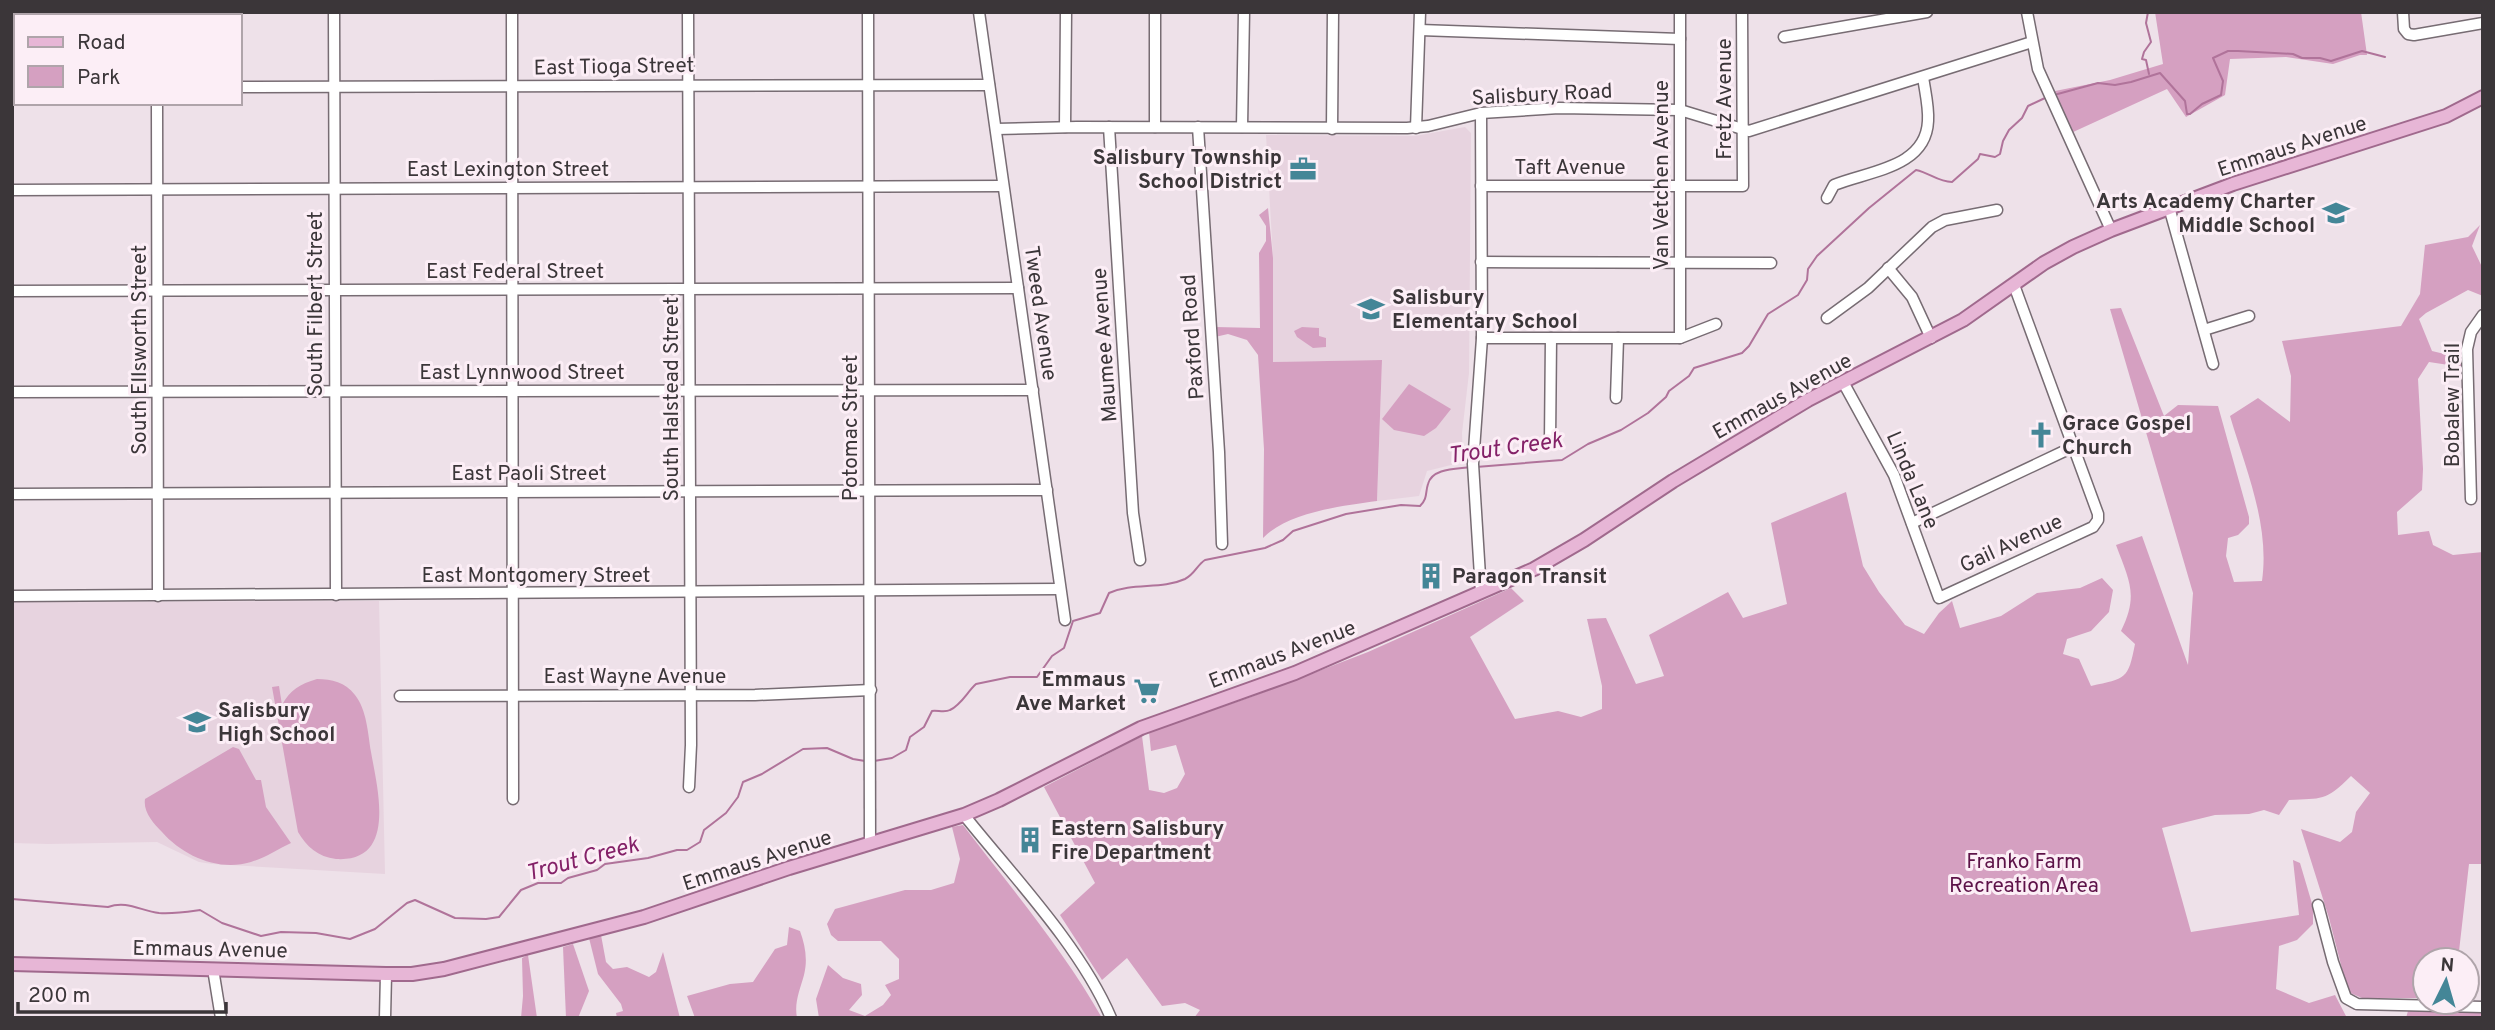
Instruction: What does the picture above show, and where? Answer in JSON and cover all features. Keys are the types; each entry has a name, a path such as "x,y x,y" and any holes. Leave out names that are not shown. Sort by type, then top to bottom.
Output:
{"main road":[{"name":"Emmaus Avenue","path":"12,964 412,974 443,969 644,917 789,868 964,815 1141,728 1295,673 1534,569 1772,421 1963,320 2063,252 2169,207 2446,116 2483,97"}],"street":[{"name":"South Filbert Street","path":"334,12 336,595"},
{"path":"512,12 513,799"},
{"name":"South Halstead Street","path":"688,12 689,787"},
{"name":"Potomac Street","path":"869,12 870,844"},
{"name":"Tweed Avenue","path":"979,12 1065,620"},
{"path":"1065,127 1066,12"},
{"path":"1155,12 1155,127"},
{"path":"1242,127 1244,12"},
{"path":"1332,129 1333,12"},
{"path":"1416,128 1420,12"},
{"name":"Van Vetchen Avenue","path":"1680,12 1680,338"},
{"name":"Fretz Avenue","path":"1742,12 1743,186"},
{"path":"1784,37 1927,12"},
{"path":"2027,12 2038,69 2048,96 2111,230"},
{"path":"2403,12 2404,29 2408,34 2419,35 2483,23"},
{"path":"1420,30 1680,38"},
{"path":"1743,130 1749,131 2032,42"},
{"path":"1827,198 1834,185 1898,164 1919,148 1928,122 1923,77"},
{"name":"East Tioga Street","path":"242,87 989,85"},
{"name":"South Ellsworth Street","path":"157,105 158,596"},
{"name":"Salisbury Road","path":"996,129 1416,128 1481,113 1559,108 1679,110 1743,130"},
{"path":"1481,113 1482,338 1474,468 1481,592"},
{"name":"Maumee Avenue","path":"1109,127 1133,513 1140,560"},
{"name":"Paxford Road","path":"1198,128 1219,452 1222,544"},
{"name":"East Lexington Street","path":"12,190 1003,186"},
{"name":"Taft Avenue","path":"1481,186 1743,186"},
{"path":"2169,207 2213,364"},
{"path":"1827,318 1868,288 1936,224 1997,210"},
{"path":"1481,262 1771,263"},
{"path":"1888,268 1912,297 1931,338"},
{"path":"1912,523 2073,447 2014,285"},
{"name":"East Federal Street","path":"12,291 1018,288"},
{"path":"2204,330 2249,316"},
{"name":"Bobalew Trail","path":"2472,499 2467,349 2471,332 2483,316"},
{"path":"1482,338 1680,338 1716,324"},
{"path":"1550,441 1551,338"},
{"path":"1616,398 1618,338"},
{"name":"Linda Lane","path":"1843,382 1889,464 1938,597"},
{"name":"East Lynnwood Street","path":"12,392 1032,390"},
{"name":"Gail Avenue","path":"1938,597 2093,527 2098,520 2098,514 2073,447"},
{"name":"East Paoli Street","path":"12,494 1046,490"},
{"name":"East Montgomery Street","path":"12,596 1060,589"},
{"name":"East Wayne Avenue","path":"400,696 755,695 870,690"},
{"path":"964,815 1068,946 1095,987 1111,1018"},
{"path":"2318,905 2346,998 2357,1004 2483,1007"},
{"path":"213,969 221,1018"},
{"path":"385,1018 386,974"}],"shaded area":[{"name":"Salisbury Elementary School","path":"1465,127 1471,133 1469,373 1462,433 1463,462 1427,471 1419,496 1377,501 1382,360 1273,362 1273,258 1266,135 1415,136"},
{"name":"Salisbury High School","path":"379,601 385,874 212,864 199,862 157,842 12,843 12,602"}],"green space":[{"path":"2155,12 2361,12 2367,55 2333,64 2286,57 2230,59 2225,95 2186,117 2167,89 2071,133 2050,92 2110,80 2163,64"},
{"path":"1268,208 1273,258 1273,362 1382,360 1377,501 1301,516 1286,522 1263,538 1264,449 1258,355 1247,340 1228,334 1215,337 1215,327 1260,328 1259,253 1266,241 1266,226 1259,215"},
{"name":"Franko Farm Recreation Area","path":"2480,225 2472,246 2483,269 2483,296 2468,290 2419,319 2432,351 2461,358 2462,367 2429,362 2418,379 2422,490 2397,512 2398,535 2429,531 2433,545 2453,555 2483,552 2483,864 2469,864 2460,946 2411,946 2411,998 2362,998 2348,992 2329,918 2301,829 2340,842 2352,832 2356,812 2370,793 2351,776 2323,797 2289,800 2279,815 2264,810 2249,814 2215,815 2162,828 2191,932 2299,915 2293,860 2300,863 2313,907 2313,924 2297,940 2279,946 2276,989 2309,1003 2335,995 2347,1018 1194,1018 1200,1010 1185,1003 1162,1006 1127,958 1102,980 1060,915 1095,883 1044,787 1142,736 1149,790 1164,793 1177,788 1185,774 1176,745 1151,751 1149,732 1251,697 1368,652 1511,588 1524,601 1470,637 1515,719 1558,711 1581,717 1602,709 1602,686 1587,619 1606,618 1636,684 1664,676 1649,635 1728,592 1743,618 1787,604 1771,523 1846,492 1863,566 1905,625 1924,634 1939,613 1952,601 1960,628 2001,616 2037,593 2080,588 2102,578 2113,590 2109,612 2091,631 2067,639 2063,654 2079,659 2091,686 2124,676 2130,665 2135,644 2121,631 2130,607 2130,588 2116,545 2142,536 2188,665 2193,593 2110,309 2121,308 2164,416 2178,405 2218,406 2249,517 2249,524 2238,535 2228,538 2226,556 2234,582 2262,581 2264,560 2260,518 2230,416 2258,398 2290,422 2291,376 2282,341 2401,326 2420,294 2425,245 2468,237"},
{"path":"1302,327 1319,328 1319,336 1326,338 1326,347 1313,348 1297,337 1294,331"},
{"path":"1409,384 1451,409 1436,428 1424,436 1394,430 1382,419"},
{"path":"317,679 338,682 347,687 359,701 366,722 377,784 379,820 376,836 368,849 356,857 336,859 324,856 309,846 298,832 272,687 279,686 282,705 296,688"},
{"path":"233,747 239,749 256,780 261,780 266,807 291,843 256,860 227,865 202,860 171,841 149,817 145,799"},
{"path":"963,825 1054,943 1102,1018 819,1018 816,999 828,965 843,978 861,984 862,995 849,1010 865,1016 883,1005 891,995 885,985 899,979 899,959 881,941 838,941 831,935 827,924 835,909 905,890 931,890 954,883 960,859 952,827"},
{"path":"789,927 800,931 805,952 797,1018 695,1018 687,996 730,984 753,982 775,949 787,945"},
{"path":"601,935 606,962 613,969 627,967 649,977 656,972 663,952 680,1018 617,1018 616,1013 623,1011 621,1004 598,974 589,938"},
{"path":"573,944 589,991 578,1018 566,1018 563,947"},
{"path":"528,955 537,1018 521,1018 522,958"},
{"path":"2408,1011 2411,1011 2411,1016 2481,1016 2483,1011 2483,1017 2406,1018"}],"waterway":[{"path":"2148,12 2146,23 2151,42 2142,59 2146,60 2149,74"},
{"name":"Trout Creek","path":"2054,95 2098,83 2115,85 2131,82 2160,73 2185,101 2187,114 2190,114 2202,104 2221,95 2223,81 2213,58 2228,51 2293,54 2302,58 2331,61 2362,51 2385,57"},
{"name":"Trout Creek","path":"1476,467 1562,460 1648,413 1669,391 1689,376 1694,368 1742,353 1768,314 1798,295 1807,280 1808,269 1817,256 1869,208 1916,170 1942,181 1952,182 1978,159 1980,154 1995,157 2000,154 2009,130 2022,118 2028,106 2045,98"},
{"name":"Trout Creek","path":"874,761 892,758 906,750 910,737 924,727 932,711 950,710 976,684 1010,677 1037,677 1052,656 1064,648 1073,621 1100,613 1109,593 1176,582 1188,577 1205,560 1265,548 1283,540 1293,531 1346,514 1401,505 1420,506 1434,475 1446,470 1470,467"},
{"name":"Trout Creek","path":"12,899 108,907 128,905 159,913 200,910 222,923 261,936 281,932 316,933 350,939 375,929 407,903 415,900 455,918 499,917 521,890 538,883 561,883 568,878 597,870 605,864 687,850 700,842 704,830 726,813 738,797 743,782 762,774 803,749 827,748 865,761"}],"place":[{"name":"Salisbury Township School District","path":"1303,169"},
{"name":"Arts Academy Charter Middle School","path":"2336,213"},
{"name":"Salisbury Elementary School","path":"1371,309"},
{"name":"Grace Gospel Church","path":"2041,435"},
{"name":"Paragon Transit","path":"1431,576"},
{"name":"Emmaus Ave Market","path":"1147,691"},
{"name":"Salisbury High School","path":"197,722"},
{"name":"Eastern Salisbury Fire Department","path":"1030,840"}]}
